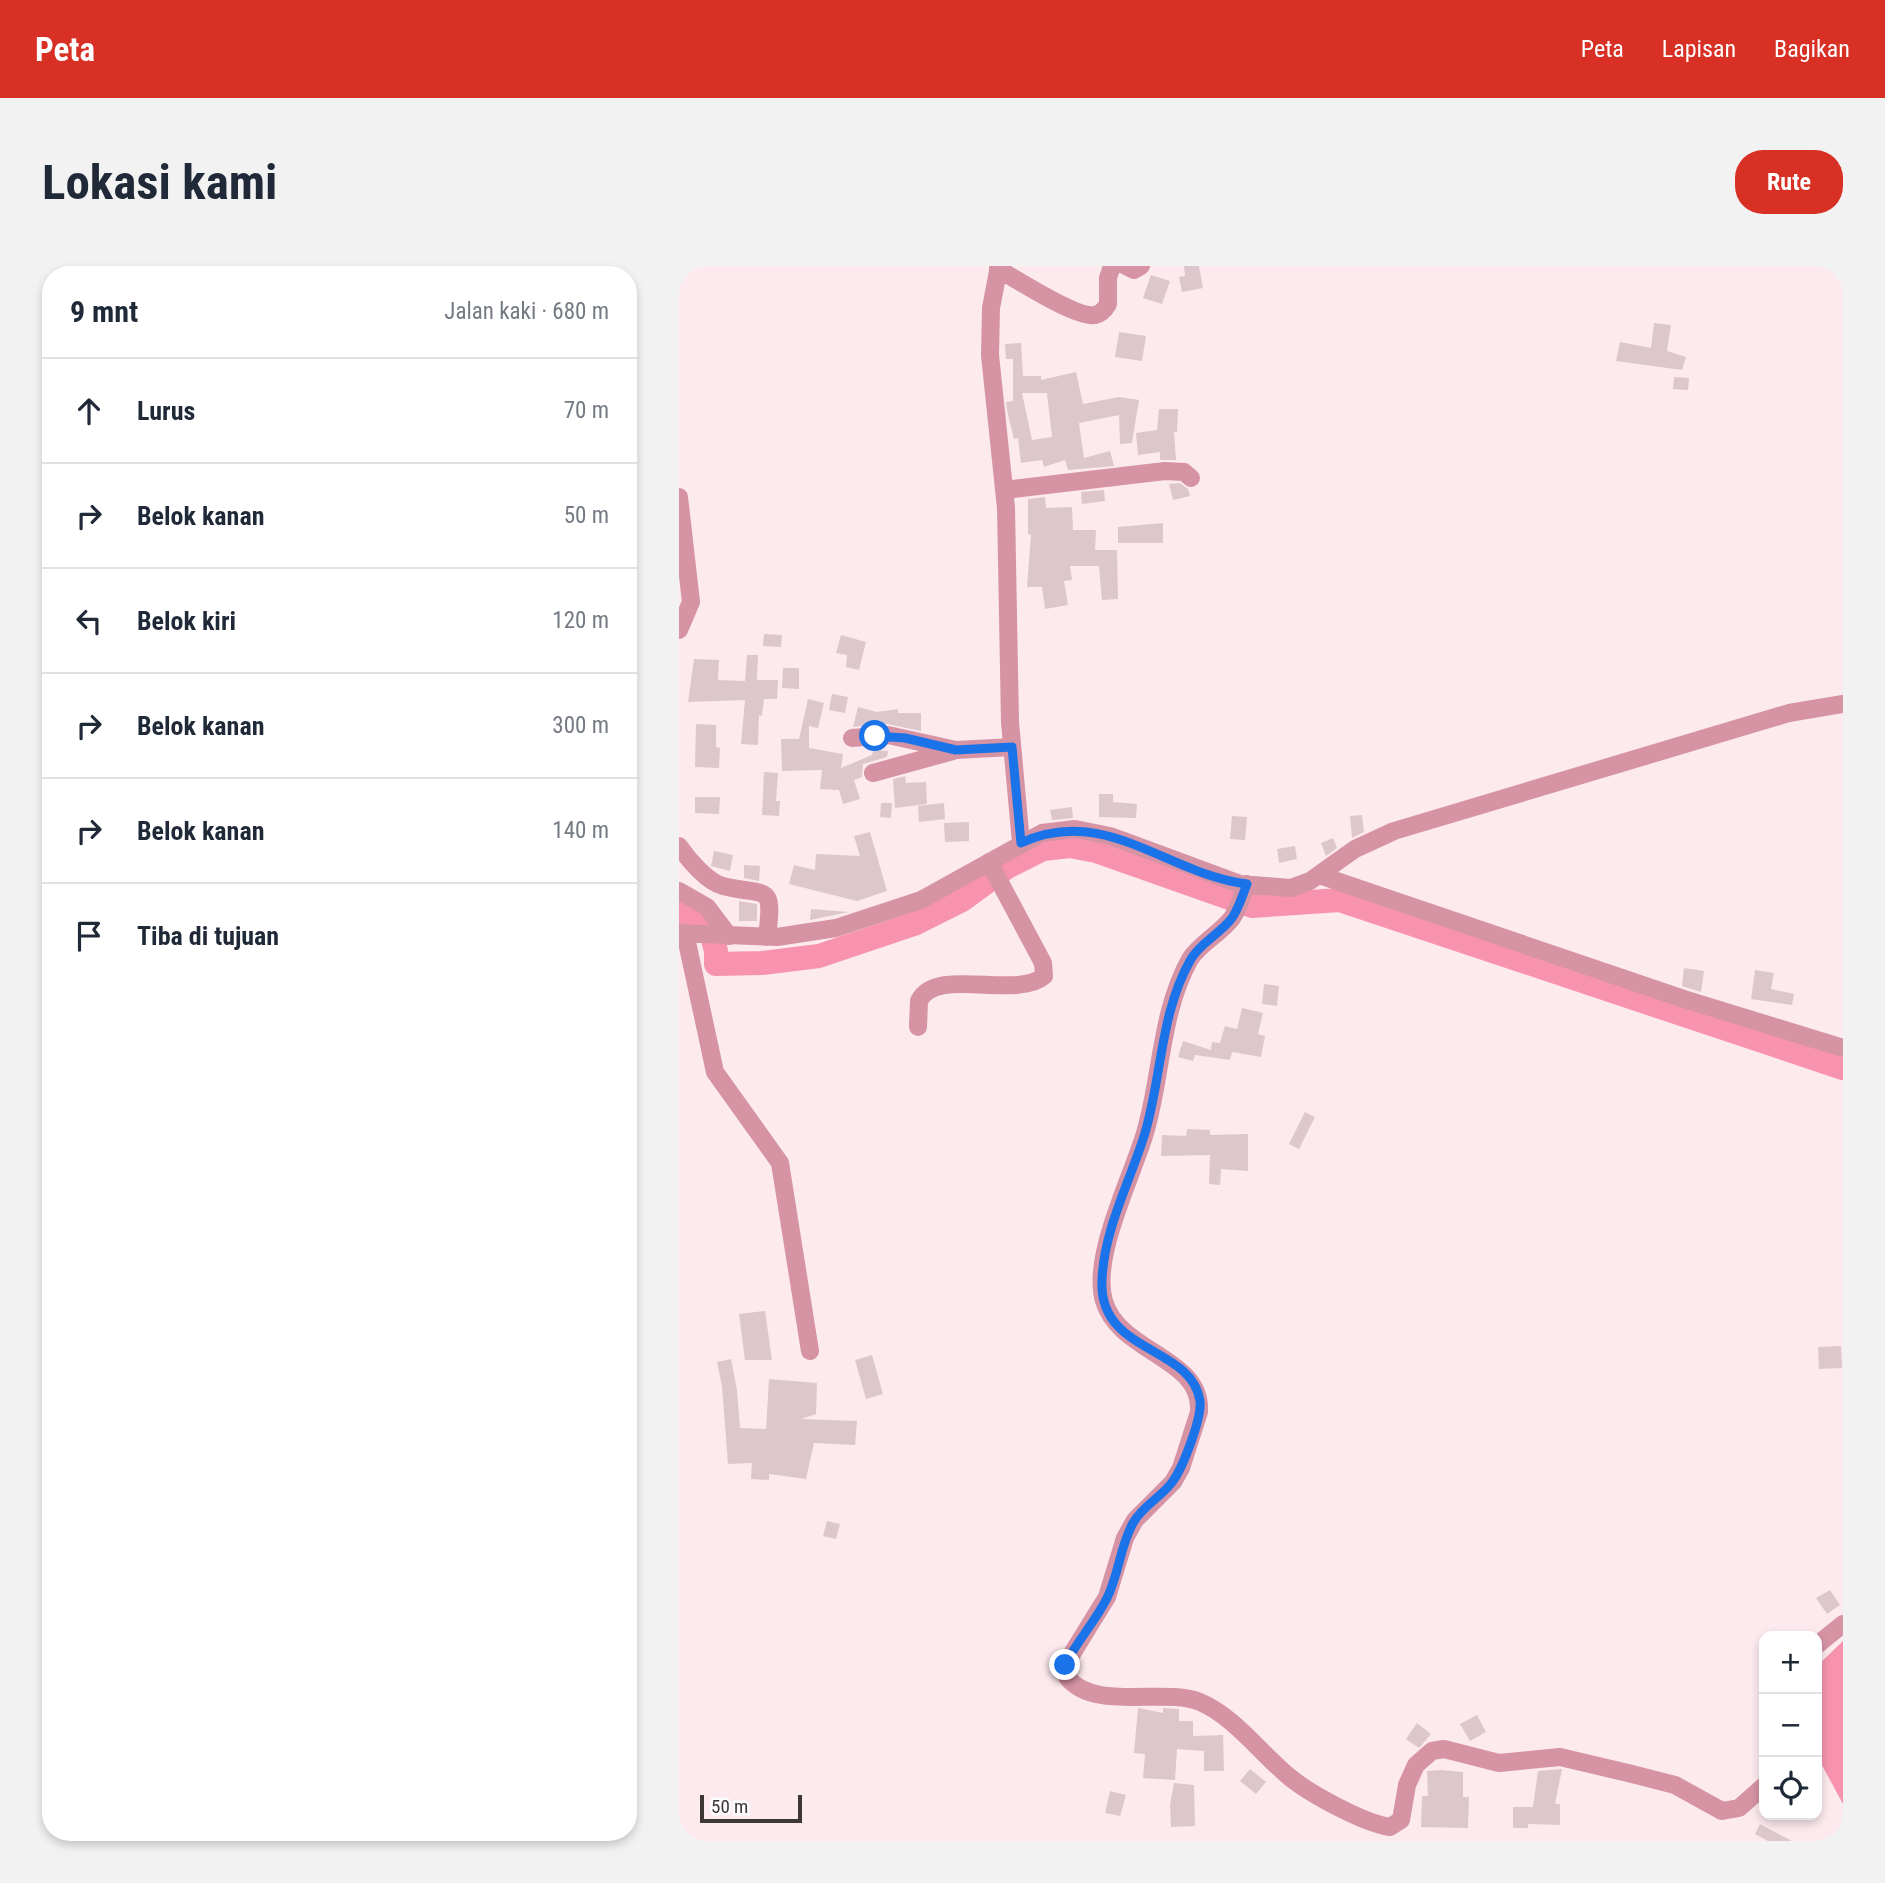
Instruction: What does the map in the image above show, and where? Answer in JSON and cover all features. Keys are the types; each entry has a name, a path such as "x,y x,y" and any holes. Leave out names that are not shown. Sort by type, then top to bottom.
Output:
{"street":[{"path":"1021,843 1012,747 1005,490 990,355 991,308 999,268 1068,307 1091,316 1097,315 1108,304 1108,278 1112,266"},
{"path":"1126,266 1134,270 1141,266"},
{"path":"1005,490 1175,470 1191,478"},
{"path":"679,497 691,602 679,630"},
{"path":"810,1351 780,1163 715,1072 690,933 767,937 823,930 895,909 993,870 1021,843 1055,831 1091,831 1211,875 1243,894 1291,888 1319,875 1372,840 1443,814 1776,717 1843,704"},
{"path":"852,738 888,735 956,750"},
{"path":"873,773 956,750 1012,747"},
{"path":"679,846 717,884 763,894 771,905 767,937"},
{"path":"918,1027 919,1001 931,989 952,985 1017,984 1036,981 1044,976 1043,963 993,870"},
{"path":"1319,875 1684,999 1843,1048"},
{"path":"679,891 707,907 729,936"},
{"path":"1243,894 1231,919 1191,957 1176,993 1163,1041 1146,1131 1108,1238 1102,1280 1103,1299 1117,1327 1183,1372 1200,1400 1199,1412 1173,1482 1143,1508 1125,1538 1107,1597 1065,1665 1067,1677 1083,1690 1133,1699 1198,1702 1238,1730 1304,1788 1332,1804 1389,1827 1401,1820 1407,1785 1416,1765 1432,1751 1444,1749 1499,1763 1543,1757 1588,1763 1675,1785 1722,1811 1739,1808 1759,1790"},
{"path":"1822,1641 1843,1624"}],"shaded area":[{"path":"1843,1641 1843,1804 1822,1765 1822,1661"}],"building":[{"path":"1184,266 1199,266 1203,288 1182,292 1179,277 1185,276"},
{"path":"1151,275 1170,281 1162,304 1143,298"},
{"path":"1654,323 1671,325 1667,351 1686,357 1682,370 1616,361 1620,342 1651,348"},
{"path":"1119,332 1146,336 1142,361 1115,357"},
{"path":"1021,343 1023,376 1041,376 1041,380 1076,372 1083,404 1119,397 1139,400 1132,443 1120,444 1119,415 1079,423 1084,458 1110,451 1114,466 1068,470 1065,460 1044,467 1042,460 1021,463 1018,438 1014,439 1006,402 1013,401 1013,359 1006,359 1005,344","holes":["1022,393 1047,393 1052,437 1032,440"]},
{"path":"1674,377 1689,378 1688,390 1673,389"},
{"path":"1159,409 1178,409 1177,432 1174,432 1176,460 1160,460 1160,452 1138,455 1136,433 1157,430"},
{"path":"1180,483 1188,489 1190,496 1173,500 1169,484"},
{"path":"1104,490 1105,501 1082,504 1081,492"},
{"path":"1045,497 1046,508 1072,507 1073,530 1096,530 1095,550 1117,550 1118,599 1102,600 1099,566 1070,566 1072,580 1064,581 1068,605 1045,609 1042,587 1027,587 1031,535 1028,534 1028,499"},
{"path":"1163,523 1163,543 1118,543 1118,527"},
{"path":"764,634 782,635 781,647 763,646"},
{"path":"841,635 866,642 859,670 846,667 847,655 836,653"},
{"path":"747,655 758,655 757,680 778,680 777,699 764,699 762,716 759,715 758,745 741,744 745,700 688,702 694,659 719,660 718,680 745,681"},
{"path":"783,668 799,668 799,689 782,688"},
{"path":"832,694 848,697 845,713 829,710"},
{"path":"808,699 824,703 818,728 809,726 809,748 843,754 841,768 872,755 873,750 888,751 887,757 863,764 862,777 854,780 860,799 843,804 839,790 820,789 822,770 782,771 781,739 799,739"},
{"path":"858,707 877,712 898,709 898,713 921,713 921,731 887,724 853,727"},
{"path":"696,724 716,725 716,747 720,748 719,768 695,767"},
{"path":"764,772 778,773 776,801 780,801 779,816 762,815"},
{"path":"905,776 906,783 926,782 927,804 895,808 893,779"},
{"path":"1099,794 1113,794 1113,802 1137,804 1136,818 1099,817"},
{"path":"695,797 720,797 719,814 695,813"},
{"path":"881,803 892,803 891,818 880,817"},
{"path":"944,803 945,819 919,822 918,806"},
{"path":"1072,807 1073,818 1052,820 1050,810"},
{"path":"1362,815 1364,832 1352,838 1350,816"},
{"path":"1232,816 1247,817 1245,840 1230,839"},
{"path":"969,822 969,841 945,842 944,823"},
{"path":"870,832 887,891 857,901 789,884 794,865 815,870 816,854 860,856 854,836"},
{"path":"1333,838 1337,848 1326,856 1321,843"},
{"path":"1295,846 1297,859 1279,863 1277,849"},
{"path":"714,851 733,855 730,871 711,866"},
{"path":"744,865 760,866 759,881 744,878"},
{"path":"739,901 757,904 757,921 739,921"},
{"path":"811,909 849,912 810,920"},
{"path":"1684,968 1704,971 1701,992 1682,986"},
{"path":"1755,970 1774,973 1771,989 1794,994 1792,1005 1751,999"},
{"path":"1264,984 1279,986 1277,1006 1262,1004"},
{"path":"1242,1008 1263,1013 1258,1034 1265,1036 1261,1057 1232,1052 1230,1060 1195,1055 1193,1061 1178,1057 1183,1041 1211,1050 1212,1042 1220,1043 1225,1026 1237,1029"},
{"path":"1305,1112 1315,1117 1299,1149 1289,1144"},
{"path":"1187,1129 1210,1130 1210,1135 1248,1134 1248,1171 1221,1169 1220,1185 1209,1184 1210,1155 1161,1156 1162,1135 1186,1136"},
{"path":"765,1311 772,1360 745,1360 739,1314"},
{"path":"1841,1346 1842,1368 1819,1369 1818,1347"},
{"path":"872,1355 883,1394 866,1399 855,1360"},
{"path":"731,1359 740,1428 766,1429 769,1379 817,1383 816,1414 801,1419 857,1421 855,1445 814,1443 806,1479 769,1474 769,1480 751,1479 752,1463 728,1464 722,1386 717,1362"},
{"path":"827,1521 840,1524 836,1539 823,1536"},
{"path":"1830,1590 1840,1605 1827,1614 1816,1598"},
{"path":"1138,1708 1163,1713 1163,1708 1179,1709 1179,1721 1193,1721 1193,1736 1223,1735 1224,1771 1204,1771 1204,1751 1177,1749 1175,1780 1143,1778 1145,1754 1134,1753"},
{"path":"1477,1715 1486,1732 1470,1741 1460,1724"},
{"path":"1417,1723 1431,1734 1419,1748 1406,1739"},
{"path":"1250,1769 1266,1782 1256,1794 1240,1781"},
{"path":"1562,1769 1555,1804 1560,1804 1560,1825 1528,1824 1528,1828 1513,1828 1513,1807 1533,1807 1538,1771"},
{"path":"1427,1771 1463,1772 1463,1797 1469,1797 1468,1828 1421,1827 1422,1796 1428,1796"},
{"path":"1174,1783 1194,1785 1195,1826 1171,1827 1170,1805"},
{"path":"1110,1791 1126,1795 1120,1816 1105,1813"},
{"path":"1760,1824 1792,1841 1768,1841 1755,1834"}],"waterway":[{"path":"679,913 708,921 716,951 716,964 762,963 819,956 914,924 962,900 1007,867 1043,849 1070,846 1096,851 1252,906 1340,900 1843,1068"}],"route":[{"path":"875,736 888,735 956,750 985,751 1012,747 1021,843 1055,831 1091,831 1110,835 1211,875 1247,884 1231,919 1191,957 1176,993 1163,1041 1146,1131 1108,1238 1102,1280 1103,1299 1117,1327 1130,1339 1183,1372 1200,1400 1199,1412 1181,1468 1173,1482 1143,1508 1135,1520 1125,1538 1107,1597 1074,1646 1065,1665"}]}
